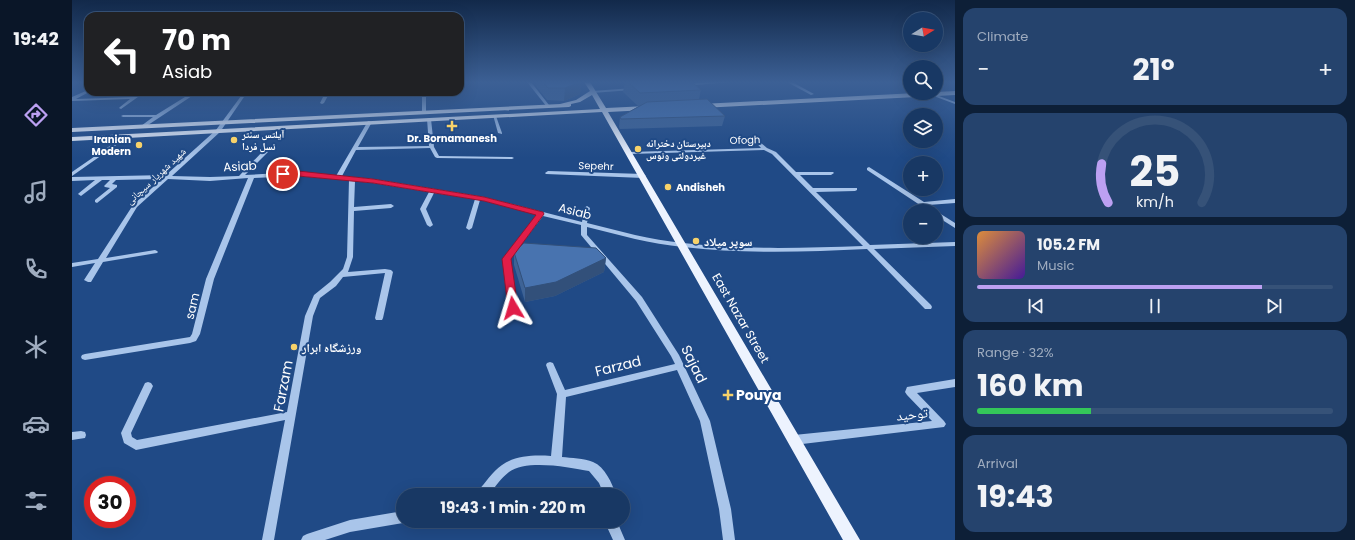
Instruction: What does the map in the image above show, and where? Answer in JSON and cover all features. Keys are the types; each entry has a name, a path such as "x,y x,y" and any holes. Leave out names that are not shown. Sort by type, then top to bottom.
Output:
{"main road":[{"path":"72,130 523,107"},
{"name":"East Nazar Street","path":"601,107 603,111 619,122 630,153 852,540"},
{"path":"72,139 218,130 603,111 635,107"},
{"path":"619,122 649,107"}],"street":[{"path":"143,126 171,107"},
{"name":"شهید شهریار سیچانی","path":"88,280 135,206 218,130 235,107"},
{"path":"424,107 424,112"},
{"path":"123,116 157,116"},
{"path":"494,116 500,133"},
{"path":"429,119 432,147 436,156 512,158"},
{"path":"338,178 370,122"},
{"path":"72,174 120,141 118,138 114,137"},
{"path":"755,139 766,149"},
{"path":"354,149 432,147"},
{"name":"Ofogh","path":"630,153 766,149 774,153 870,247 928,307"},
{"path":"241,177 266,151"},
{"path":"486,151 487,158"},
{"path":"869,169 922,204 955,202"},
{"name":"Sepehr","path":"548,173 643,176"},
{"path":"795,174 831,173"},
{"name":"Asiab","path":"169,176 210,179 298,174 352,179 478,198 630,236 682,245 736,250 804,250 955,244"},
{"path":"72,178 169,176"},
{"path":"72,178 169,176"},
{"name":"sam","path":"85,356 193,339 196,334 210,279 252,176"},
{"path":"81,194 101,178"},
{"path":"97,201 115,186 107,186 115,178"},
{"name":"Farzam","path":"268,540 309,316 317,297 334,284 342,275 346,270 350,257 352,179"},
{"path":"812,190 855,189"},
{"path":"430,225 422,209 432,191"},
{"path":"469,228 478,198"},
{"path":"351,209 391,206"},
{"path":"584,225 587,208"},
{"path":"513,308 507,259 541,214"},
{"path":"943,218 955,226"},
{"name":"Sajad","path":"584,225 584,235 639,299 675,355 706,421 725,509 729,540"},
{"path":"72,265 155,252"},
{"path":"342,275 385,270 389,272 379,318"},
{"path":"550,364 562,394 556,461"},
{"name":"Farzad","path":"562,394 680,366"},
{"name":"توحید","path":"794,440 941,424 910,392 910,390 955,383"},
{"path":"148,386 126,433 128,440 136,445 291,415"},
{"path":"488,488 508,466 519,462 556,461 591,466 596,469 608,488"},
{"path":"307,540 350,526 396,518"},
{"path":"613,528 619,540"}],"building":[{"path":"638,107 716,107 725,116 621,119 620,117"},
{"path":"524,243 596,248 606,258 556,282 525,288 514,252"}],"place":[{"name":"Dr. Bornamanesh","path":"452,126"},
{"name":"آیلتس سنتر نسل فردا","path":"234,140"},
{"name":"Iranian Modern","path":"139,145"},
{"name":"دبیرستان دخترانه غیردولتی ونوس","path":"638,149"},
{"name":"Andisheh","path":"668,187"},
{"name":"سوپر میلاد","path":"696,241"},
{"name":"ورزشگاه ابرار","path":"294,347"},
{"name":"Pouya","path":"728,395"}],"route":[{"path":"283,174 373,181 484,199 541,214 507,259 513,308"}]}
